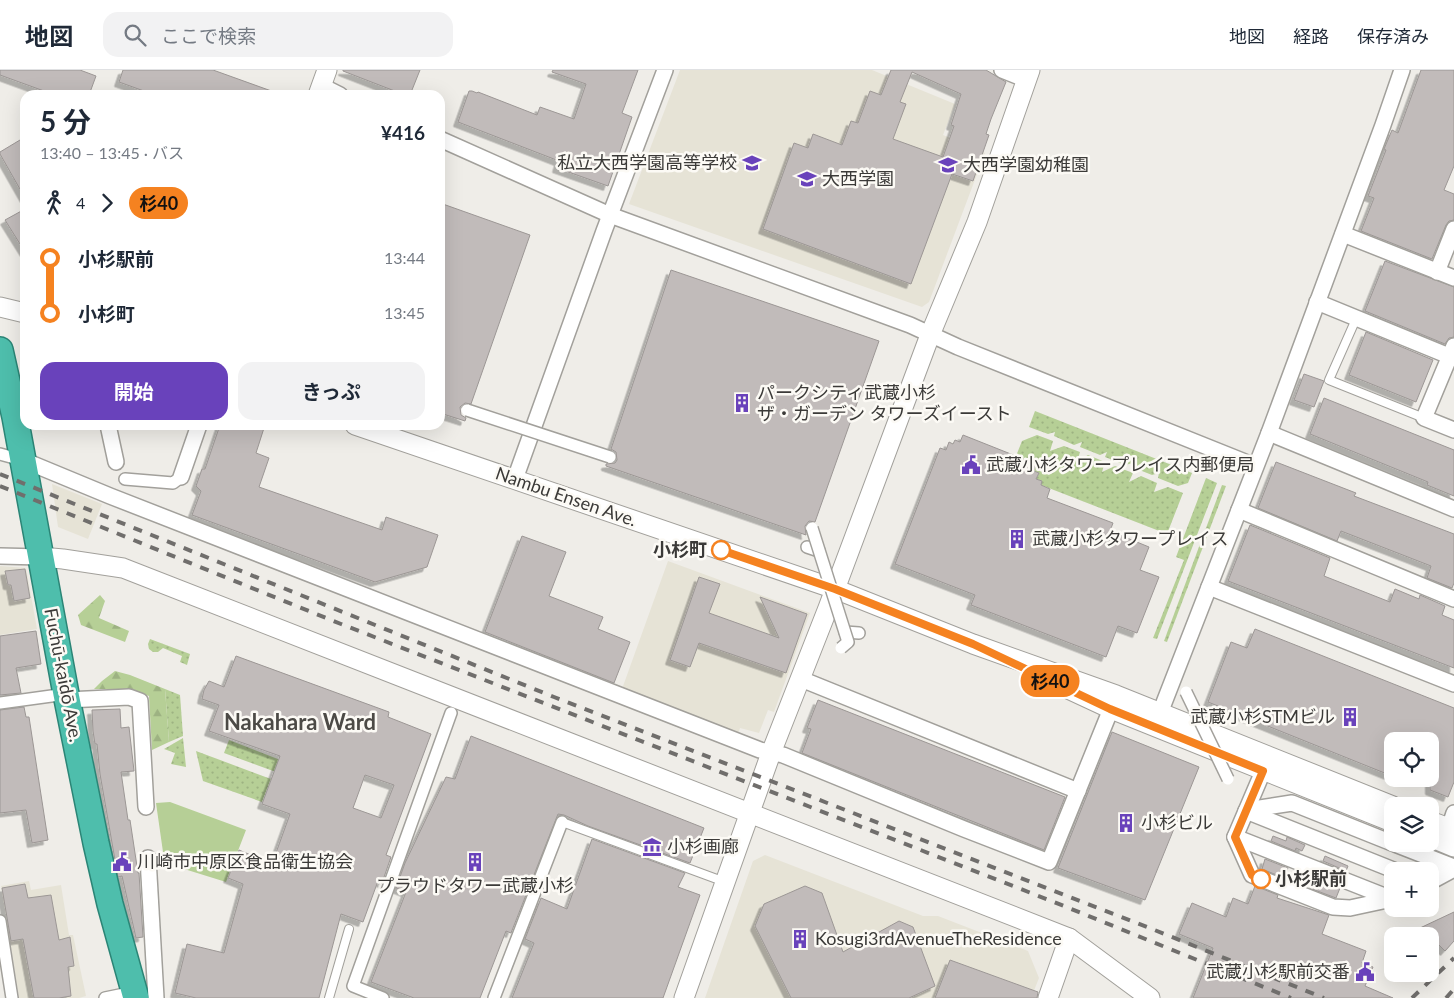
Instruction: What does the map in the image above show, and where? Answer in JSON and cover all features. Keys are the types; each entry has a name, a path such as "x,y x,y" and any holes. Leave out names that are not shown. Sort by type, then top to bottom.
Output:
{"highway":[{"name":"Fuchū-kaidō Ave.","path":"0,350 11,457 41,557 66,697 110,904 142,996"}],"street":[{"path":"515,479 610,215 665,70"},
{"path":"684,998 771,753 801,679 930,335 977,222 1028,75 1002,70"},
{"path":"1160,713 1269,433 1402,70"},
{"path":"445,141 610,215 910,325 930,335 1255,466"},
{"path":"1437,272 1454,229"},
{"path":"1343,234 1454,278"},
{"path":"1317,302 1356,319 1453,354 1424,418 1454,430"},
{"path":"0,307 20,311"},
{"path":"467,410 610,457"},
{"path":"109,430 123,485 173,483 181,477 197,430"},
{"name":"Nambu Ensen Ave.","path":"370,430 835,589 1266,764 1384,803"},
{"path":"1269,433 1454,509"},
{"path":"11,457 771,753 783,755 964,830 1049,862 1113,702"},
{"path":"1239,510 1454,599"},
{"path":"812,528 848,642 841,648"},
{"path":"807,547 819,551"},
{"path":"0,556 41,557 123,568 1068,938 1150,998"},
{"path":"1209,587 1454,684"},
{"path":"845,632 859,633"},
{"path":"801,679 1078,791"},
{"path":"1186,692 1228,779"},
{"path":"0,703 66,697 129,697 140,701 146,807"},
{"name":"Nambu Ensen Ave.","path":"1113,702 1160,713 1384,818"},
{"path":"383,998 353,986 451,713"},
{"path":"1266,764 1235,837 1252,875 1333,907 1350,908 1384,901"},
{"path":"1246,811 1292,803 1384,839"},
{"path":"1246,811 1384,866"},
{"path":"494,998 562,822"},
{"path":"1439,822 1452,824"},
{"path":"1235,837 1384,896"},
{"path":"1439,841 1454,847"},
{"path":"1416,852 1454,868"},
{"path":"105,998 142,996 148,858"},
{"path":"1439,877 1454,868"},
{"path":"0,927 12,998"},
{"path":"1048,998 1068,938"}],"lane":[{"path":"1356,319 1329,380 1424,418"},
{"path":"562,822 725,882"},
{"path":"329,998 349,929"}],"shaded area":[{"name":"大西学園","path":"680,70 872,70 955,104 943,135 985,153 929,302 922,307 629,204"},
{"path":"52,484 102,504 88,539 58,527"},
{"path":"668,561 810,613 774,712 768,710 759,733 740,728 738,734 622,689"},
{"path":"0,566 26,568 37,629 0,635"},
{"path":"765,855 923,916 938,916 1028,951 1039,978 1031,998 705,998 753,861"},
{"path":"29,881 31,890 61,885 69,935 73,935 86,996 79,998 19,998 1,886"}],"green space":[{"path":"1035,411 1192,473 1188,483 1178,486 1158,478 1159,473 1152,475 1132,467 1133,463 1125,465 1105,457 1107,452 1100,455 1080,447 1082,442 1074,445 1054,436 1055,432 1048,434 1029,427"},
{"path":"1037,435 1053,441 1050,451 1064,446 1080,452 1077,462 1088,455 1105,462 1102,472 1115,466 1133,473 1129,482 1141,476 1157,483 1154,492 1168,487 1183,493 1167,534 1041,485 1042,481 1036,479 1039,473 1034,471 1036,464 1016,456 1022,441"},
{"path":"1206,478 1217,483 1157,639 1153,638 1184,560 1176,557"},
{"path":"1222,485 1226,486 1167,642 1164,641"},
{"path":"100,595 105,601 99,618 129,631 125,642 81,625 78,615"},
{"path":"150,639 190,654 187,665 180,662 182,656 163,648 158,652 153,652 149,649"},
{"path":"115,671 165,689 169,742 152,750 149,696 128,689 94,689"},
{"path":"165,689 180,695 183,736 169,742"},
{"path":"183,738 186,767 171,764 175,753 164,749"},
{"path":"229,740 288,763 284,775 224,753"},
{"path":"196,751 271,779 262,802 203,781"},
{"path":"170,802 246,830 226,882 181,868 180,858 163,852 156,803"}],"building":[{"path":"0,70 80,70 96,76 91,90 41,90 0,75"},
{"path":"123,70 213,70 269,90 141,90 119,82"},
{"path":"420,70 412,90 392,90 343,71"},
{"path":"553,70 638,70 622,113 632,117 608,186 557,168 559,161 458,122 469,91 478,92 537,115 540,107 574,119 586,84 552,72"},
{"path":"891,70 986,70 1006,82 986,134 989,135 973,181 952,174 911,284 763,229 794,143 808,148 813,134 842,145 851,121 858,123 870,91 881,95","holes":["912,72 961,94 951,125 954,126 943,157 893,139 906,104 900,102"]},
{"path":"1421,70 1454,70 1454,166 1444,190 1454,194 1454,220 1449,221 1446,225 1432,259 1361,231 1374,198 1368,196 1386,150 1384,149 1392,130 1398,133"},
{"path":"20,140 20,189 0,154 0,152"},
{"path":"445,205 530,235 471,404 465,403 460,407 461,415 466,418 465,421 445,415"},
{"path":"20,212 20,244 5,220"},
{"path":"1385,261 1454,287 1454,337 1449,338 1445,344 1365,311"},
{"name":"パークシティ武蔵小杉 ザ・ガーデン タワーズイースト","path":"671,270 879,341 815,522 809,521 805,526 806,535 606,466 606,464 615,463 617,460 616,452 611,449"},
{"path":"1366,332 1433,360 1416,402 1349,375"},
{"path":"1304,374 1324,381 1314,407 1294,400"},
{"path":"1324,398 1454,450 1454,496 1427,485 1428,482 1310,434"},
{"path":"218,430 263,430 256,453 269,458 259,487 382,530 386,517 438,535 427,567 375,582 192,515 201,491 196,486 202,469 205,469"},
{"name":"武蔵小杉タワープレイス","path":"963,435 1036,464 1034,471 1039,473 1036,479 1042,481 1041,485 1050,489 1047,498 1113,523 1110,531 1149,547 1140,570 1159,577 1137,633 1118,626 1106,657 971,605 975,595 895,564 940,448 946,450 949,442 953,444 955,440 960,442"},
{"path":"1276,462 1356,493 1354,496 1454,534 1454,583 1452,588 1427,578 1431,566 1341,531 1337,541 1258,508"},
{"path":"1250,525 1330,558 1324,576 1390,602 1395,589 1419,599 1420,595 1445,606 1442,615 1454,620 1454,668 1228,581"},
{"path":"522,536 566,552 549,596 603,617 598,629 630,642 614,683 485,632"},
{"path":"25,569 30,598 14,601 11,585 8,585 5,571"},
{"path":"699,577 720,584 709,613 779,638 760,597 807,614 786,673 699,643 690,667 670,660"},
{"name":"武蔵小杉STMビル","path":"1255,629 1454,708 1454,782 1448,797 1430,790 1430,787 1439,787 1439,732 1384,732 1384,773 1208,702 1231,642 1247,648"},
{"path":"36,631 41,664 16,668 21,693 0,695 0,636"},
{"path":"236,656 389,712 388,717 431,734 386,855 391,857 382,883 378,881 363,922 341,914 319,998 196,998 175,993 187,944 224,953 243,884 228,878 239,850 272,864 290,814 262,804 280,756 209,731 219,705 202,699 204,690 209,681 224,687","holes":["365,775 394,785 381,818 353,808"]},
{"path":"818,700 1065,797 1044,850 802,753 811,729 807,728"},
{"path":"24,707 26,717 29,717 48,840 32,843 26,810 0,813 0,710"},
{"path":"120,709 121,728 129,727 134,771 121,772 128,820 130,820 139,873 143,937 136,938 122,876 118,877 100,774 97,744 95,744 93,731 92,710"},
{"name":"小杉ビル","path":"1112,732 1199,767 1145,900 1058,868"},
{"path":"471,736 704,828 690,863 558,814 511,933 506,931 480,998 414,998 371,982 406,892 396,888 405,863 446,777 455,779"},
{"path":"1273,836 1286,841 1287,837 1305,845 1302,851 1296,848 1295,851 1271,841"},
{"path":"592,839 685,873 678,887 700,895 663,998 512,998 534,943 525,939 541,898 567,909"},
{"path":"1325,856 1348,866 1346,871 1323,861"},
{"path":"1265,859 1288,868 1284,878 1262,869"},
{"path":"1316,879 1340,888 1336,898 1312,889"},
{"path":"25,884 28,898 51,895 59,940 70,937 74,966 68,967 71,996 34,998 23,939 11,941 2,888"},
{"name":"Kosugi3rdAvenueTheResidence","path":"805,886 822,893 843,952 899,921 913,927 935,986 909,998 791,998 755,926 764,904"},
{"path":"1255,886 1278,895 1277,898 1329,915 1322,934 1366,951 1362,963 1373,967 1365,986 1393,998 1193,998 1213,948 1179,934 1192,903 1226,917 1233,898 1248,904"},
{"path":"1454,912 1454,941 1445,951 1439,945 1439,927 1422,927"},
{"path":"950,960 1038,992 1037,998 935,998"}],"railway":[{"path":"0,474 554,697 1147,927 1324,998"},
{"path":"0,486 341,624 1054,902 1291,998"},
{"path":"1412,998 1454,958"},
{"path":"1446,998 1454,989"}],"bus line":[{"name":"杉40","path":"721,550 835,589 973,644 1110,709 1263,771 1235,837 1252,875 1261,879"}],"place":[{"name":"私立大西学園高等学校","path":"752,163"},
{"name":"大西学園幼稚園","path":"948,165"},
{"name":"大西学園","path":"807,179"},
{"name":"パークシティ武蔵小杉 ザ・ガーデン タワーズイースト","path":"742,403"},
{"name":"武蔵小杉タワープレイス内郵便局","path":"971,465"},
{"name":"武蔵小杉タワープレイス","path":"1017,539"},
{"name":"小杉町","path":"721,550"},
{"name":"武蔵小杉STMビル","path":"1350,717"},
{"name":"小杉ビル","path":"1126,823"},
{"name":"小杉画廊","path":"652,847"},
{"name":"川崎市中原区食品衛生協会","path":"122,862"},
{"name":"プラウドタワー武蔵小杉","path":"475,862"},
{"name":"小杉駅前","path":"1261,879"},
{"name":"Kosugi3rdAvenueTheResidence","path":"800,939"},
{"name":"武蔵小杉駅前交番","path":"1365,972"}],"district":[{"name":"Nakahara Ward","path":"300,722"}]}
